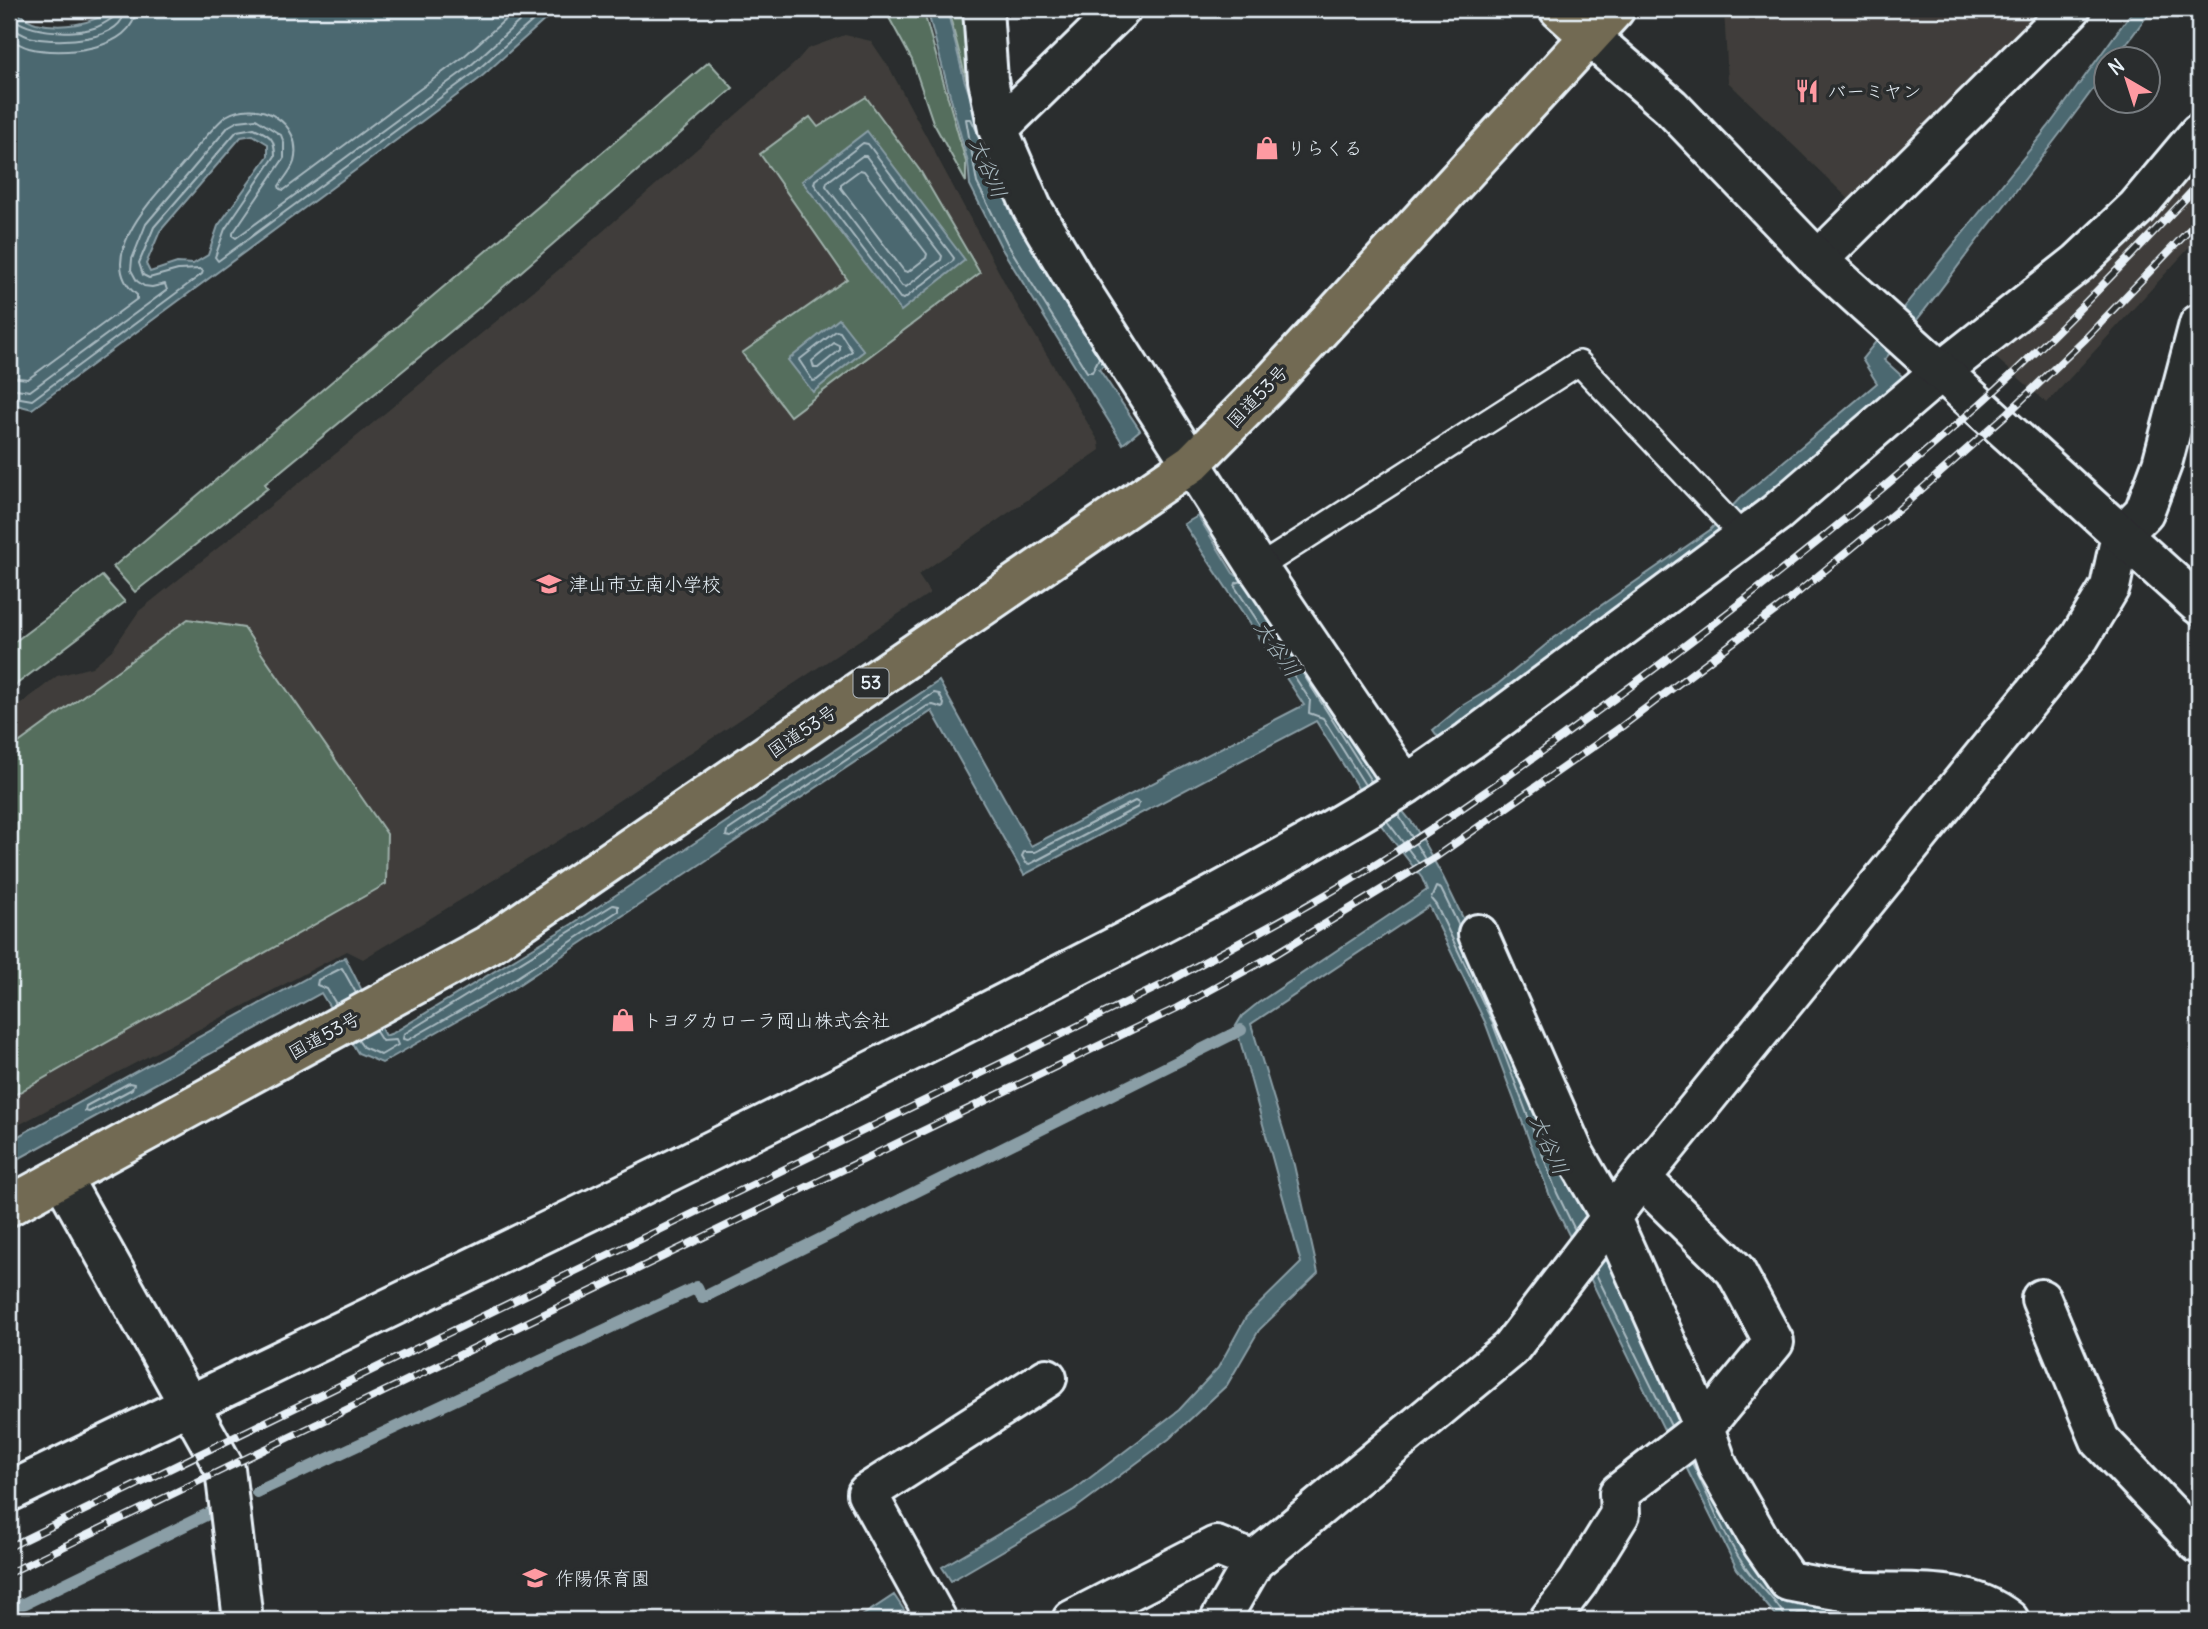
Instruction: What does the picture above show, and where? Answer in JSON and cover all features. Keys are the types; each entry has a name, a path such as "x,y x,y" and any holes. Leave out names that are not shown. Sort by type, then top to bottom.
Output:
{"main road":[{"path":"1559,9 1589,36"},
{"name":"国道53号","path":"9,1206 488,945 1192,463 1272,382 1615,9"}],"street":[{"path":"983,9 988,80 998,129 1032,208 1077,284 1258,568 1391,764 1402,787"},
{"path":"998,129 1121,9"},
{"path":"1818,260 2071,9"},
{"path":"1589,36 1671,107 1818,260 2199,604"},
{"path":"9,1492 808,1103 1173,917 1364,811 1469,741 1776,513 1940,372 2078,262 2137,207 2199,133"},
{"path":"1220,1620 1254,1561 1510,1349 1640,1178 2080,637 2110,587 2121,535 2144,512 2162,464 2199,324"},
{"path":"1479,934 1575,1155 1610,1216 1691,1437 1718,1466 1763,1545 1788,1581 1847,1591 1950,1595 1986,1605 2009,1620"},
{"path":"62,1178 225,1469 243,1620"},
{"path":"1549,1620 1578,1582 1620,1514 1619,1493 1691,1437 1774,1342 1735,1270 1640,1178"},
{"path":"2041,1299 2100,1440 2199,1544"},
{"path":"937,1620 867,1493 1047,1378"},
{"path":"1072,1620 1216,1546 1254,1561"}],"lane":[{"path":"1258,568 1579,363 1744,537"}],"shaded area":[{"path":"1724,9 2051,9 1858,208 1728,82"},
{"name":"津山市立南小学校","path":"845,35 871,41 890,69 1014,300 1099,442 1100,450 918,575 930,593 558,841 363,959 347,951 9,1130 9,713 57,676 92,667 113,649 139,611 562,267 795,63 807,49"},
{"path":"2199,162 2199,237 2047,403 1995,357 2169,195"}],"green space":[{"path":"890,9 923,9 966,162 966,182 933,122 912,60 887,14"},
{"path":"948,9 971,9 977,109 966,79"},
{"path":"709,62 733,88 479,308 265,484 268,488 135,592 113,567"},
{"path":"866,97 921,172 980,273 790,416 742,353 847,279 760,154 810,117 818,127"},
{"path":"102,576 125,602 9,690 9,646"},
{"path":"188,619 244,628 387,834 386,884 9,1098 9,750"}],"water":[{"path":"9,9 15,9 33,22 55,26 86,22 112,9 557,9 479,79 32,409 9,403","holes":["253,135 268,144 268,156 218,226 208,255 193,264 177,263 150,272 146,264 160,231 241,137"]},
{"name":"大谷川","path":"927,9 947,9 964,79 975,110 1110,362 1099,369 1140,430 1123,444 1002,249 970,185 968,163"},
{"path":"2134,9 2152,9 2125,46 2107,46"},
{"path":"2092,67 2092,90 1884,360 1904,378 1753,508 1441,741 1433,730 1462,706 1498,684 1554,638 1710,530 1740,498 1877,383 1862,359 2048,127"},
{"path":"867,131 965,260 901,311 802,181"},
{"path":"839,319 864,351 813,392 788,360"},
{"name":"大谷川","path":"1198,516 1233,573 1237,576 1245,571 1383,787 1414,825 1443,877 1770,1575 1998,1620 1794,1620 1776,1616 1737,1569 1683,1461 1671,1444 1550,1196 1485,1022 1429,906 1251,1024 1294,1165 1318,1273 1259,1330 1227,1385 1169,1439 1076,1508 951,1581 942,1567 1074,1490 1179,1410 1218,1368 1246,1317 1301,1263 1236,1026 1242,1016 1258,1003 1427,890 1422,878 1381,825 1316,721 1024,875 932,711 509,991 382,1063 358,1053 321,993 9,1164 9,1141 345,957 385,1036 393,1033 572,924 939,681 1031,846 1304,705 1184,524"},
{"path":"894,1595 904,1610 887,1620 856,1620"}],"waterway":[{"path":"257,1492 697,1287 702,1298 1241,1030"},
{"path":"9,1611 214,1511"}],"railway":[{"path":"9,1547 1164,984 1303,908 1383,860 1484,793 1615,698 1755,592 1846,518 2009,378 2199,184"},
{"path":"9,1573 1177,1008 1274,955 1437,856 1621,727 1784,604 1898,510 2008,413 2086,338 2199,220"}],"place":[{"name":"バーミヤン","path":"1807,91"},
{"name":"りらくる","path":"1267,148"},
{"name":"津山市立南小学校","path":"549,584"},
{"name":"トヨタカローラ岡山株式会社","path":"623,1020"},
{"name":"作陽保育園","path":"535,1578"}]}
